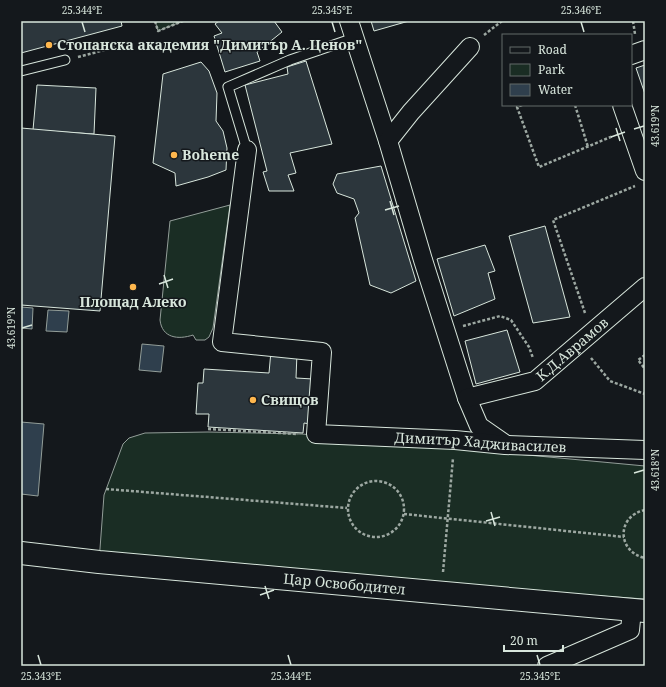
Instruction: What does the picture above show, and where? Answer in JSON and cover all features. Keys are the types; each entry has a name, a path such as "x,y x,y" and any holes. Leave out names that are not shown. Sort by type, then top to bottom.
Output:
{"street":[{"path":"349,21 388,141 445,331 467,398 479,426 505,445"},
{"path":"388,141 411,112 470,47"},
{"path":"632,55 645,50"},
{"path":"622,106 630,129 642,178"},
{"name":"Димитър Хадживасилев","path":"247,150 222,342 322,352 316,434 455,440 505,445 645,450"},
{"name":"К.Д.Аврамов","path":"467,398 535,381 645,287"},
{"name":"Цар Освободител","path":"21,553 99,562 639,610"},
{"path":"547,666 630,630 639,610"}],"lane":[{"path":"247,150 228,87 290,60 354,38"},
{"path":"21,71 65,60"}],"path":[{"path":"155,21 158,31 183,21"},
{"path":"470,47 502,21"},
{"path":"65,60 116,47"},
{"path":"517,106 539,167 630,129"},
{"path":"575,106 588,147"},
{"path":"642,178 553,220 585,338 610,381 645,394"},
{"path":"445,331 500,316 511,320 529,347 534,362 535,381"},
{"path":"645,355 638,360 645,369"},
{"path":"208,429 293,433"},
{"path":"441,593 455,440"},
{"path":"380,480 396,488 404,505 404,514 395,530 387,535 378,537 368,536 353,526 348,517 347,508 349,498 354,490 362,484 380,480"},
{"path":"106,489 347,508"},
{"path":"645,510 632,516 624,529 624,537 630,551 637,556 645,558"},
{"path":"404,514 624,537"}],"green space":[{"path":"155,21 183,21 158,31"},
{"path":"230,205 213,328 209,337 205,340 196,340 193,335 187,337 176,337 167,334 161,326 160,320 170,221"},
{"path":"208,432 302,434 645,466 645,599 99,562 104,495 123,444 129,438 145,433"}],"water":[{"path":"21,307 33,308 32,329 21,328"},
{"path":"48,310 69,311 67,332 46,331"},
{"path":"142,344 164,346 161,372 139,370"},
{"path":"21,422 44,424 38,496 21,494"}],"building":[{"name":"Стопанска академия \"Димитър А. Ценов\"","path":"21,21 121,21 122,26 21,53"},
{"path":"219,21 274,21 282,32 257,52 260,61 225,72 214,36 222,33 215,24"},
{"path":"371,21 409,21 374,31"},
{"path":"306,61 332,144 290,153 296,173 288,175 294,191 269,191 263,172 267,171 245,85 288,74 287,67"},
{"path":"201,62 209,71 217,93 216,121 223,131 227,148 226,170 176,186 175,173 153,163 163,74"},
{"path":"645,65 645,94 636,68"},
{"path":"37,85 96,88 94,134 33,130"},
{"path":"21,128 115,136 100,311 21,305"},
{"path":"381,166 416,281 391,293 370,285 355,218 359,213 354,199 337,193 333,184 337,174"},
{"path":"545,226 570,317 533,323 509,236"},
{"path":"485,245 495,271 488,273 495,299 454,316 437,259"},
{"path":"507,330 520,372 476,384 465,341"},
{"path":"271,351 297,353 296,378 313,379 310,424 304,423 303,433 208,427 209,414 196,414 198,383 203,383 204,369 269,373"}],"place":[{"name":"Стопанска академия \"Димитър А. Ценов\"","path":"49,45"},
{"name":"Boheme","path":"174,155"},
{"name":"Площад Алеко","path":"133,287"},
{"name":"Свищов","path":"253,400"}]}
